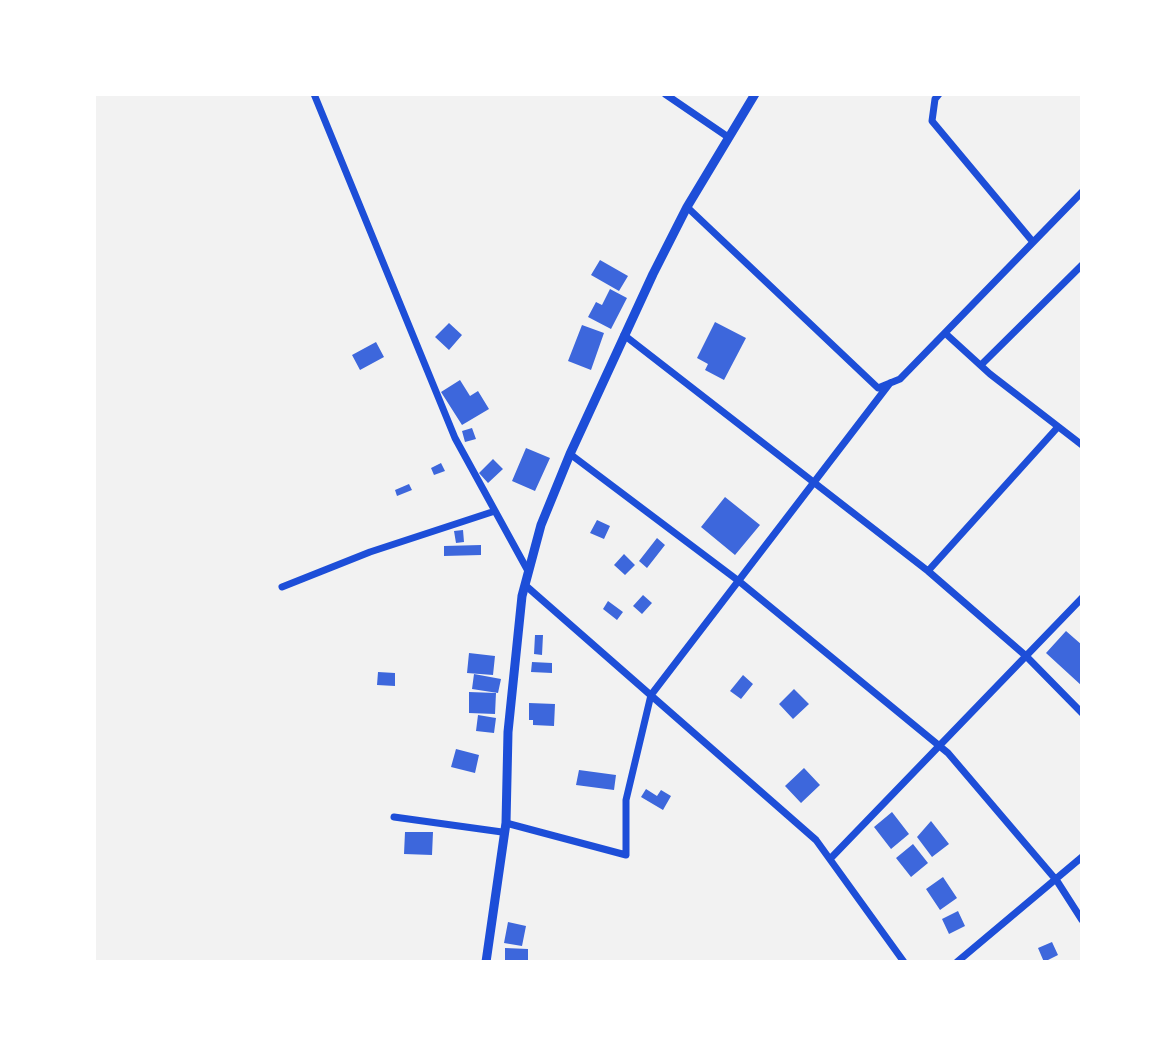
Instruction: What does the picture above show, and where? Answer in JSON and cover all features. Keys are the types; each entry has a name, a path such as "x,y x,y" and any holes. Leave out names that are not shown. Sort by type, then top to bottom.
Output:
{"street":[{"path":"314,94 455,438 528,571"},
{"path":"665,94 728,137"},
{"path":"486,962 504,828 509,719 528,571 570,454 624,335 687,207 755,94"},
{"path":"939,94 935,99 932,121 1033,242"},
{"path":"687,207 878,388 900,379 1082,192"},
{"path":"982,364 1082,265"},
{"path":"945,333 990,374 1082,445"},
{"path":"624,335 928,571 1026,656 1082,713"},
{"path":"394,817 504,828 626,855 626,800 651,695 890,383"},
{"path":"928,571 1057,428"},
{"path":"570,454 740,582 939,745 1057,881 1082,920"},
{"path":"282,587 370,552 495,511"},
{"path":"525,585 816,840 904,962"},
{"path":"830,859 1082,598"},
{"path":"957,962 1082,857"}],"building":[{"path":"600,260 628,276 619,291 591,275"},
{"path":"610,289 627,298 611,329 588,317 596,302 602,305"},
{"path":"715,322 746,338 724,380 705,370 708,364 697,358"},
{"path":"449,323 462,335 449,350 435,337"},
{"path":"582,325 604,333 591,370 568,361"},
{"path":"376,342 384,357 360,370 352,355"},
{"path":"460,380 470,396 478,391 489,409 462,425 441,392"},
{"path":"472,428 476,439 465,442 462,431"},
{"path":"526,448 550,458 535,491 512,481"},
{"path":"493,459 503,469 488,483 479,473"},
{"path":"441,463 445,471 434,475 431,468"},
{"path":"409,484 412,490 397,496 395,490"},
{"path":"725,497 760,525 735,555 701,527"},
{"path":"597,520 610,526 604,539 590,533"},
{"path":"463,530 464,542 456,543 454,531"},
{"path":"657,538 665,545 647,568 639,561"},
{"path":"481,545 481,555 444,556 444,546"},
{"path":"624,554 635,565 625,575 614,565"},
{"path":"643,595 652,603 642,614 633,606"},
{"path":"608,601 623,612 617,620 603,609"},
{"path":"1066,631 1082,645 1082,686 1046,653"},
{"path":"535,635 543,635 542,655 534,654"},
{"path":"469,653 495,656 493,675 467,673"},
{"path":"532,662 552,663 552,673 531,672"},
{"path":"378,672 395,673 395,686 377,685"},
{"path":"474,674 501,679 498,693 472,689"},
{"path":"743,675 753,684 741,699 730,691"},
{"path":"794,689 809,704 793,719 779,704"},
{"path":"469,692 496,693 495,714 469,713"},
{"path":"529,703 555,704 554,726 533,725 533,720 529,720"},
{"path":"478,715 496,718 494,733 476,731"},
{"path":"456,749 479,755 475,773 451,767"},
{"path":"804,768 820,785 801,803 785,786"},
{"path":"579,770 616,775 614,790 576,785"},
{"path":"646,789 657,796 661,790 671,796 663,810 641,797"},
{"path":"892,812 909,834 891,849 874,827"},
{"path":"931,821 949,844 932,857 917,837"},
{"path":"405,832 433,832 432,855 404,854"},
{"path":"913,844 928,863 911,877 896,858"},
{"path":"943,877 957,898 940,910 926,889"},
{"path":"958,911 965,926 949,934 942,919"},
{"path":"508,922 526,926 522,946 504,943"},
{"path":"1052,942 1058,955 1044,962 1038,948"},
{"path":"505,948 528,949 528,962 505,962"}]}
